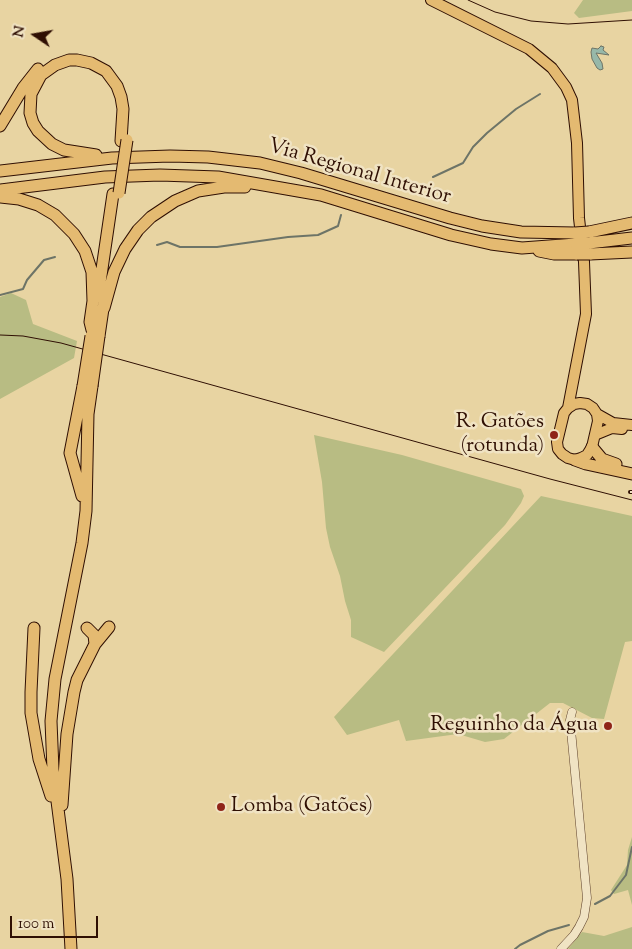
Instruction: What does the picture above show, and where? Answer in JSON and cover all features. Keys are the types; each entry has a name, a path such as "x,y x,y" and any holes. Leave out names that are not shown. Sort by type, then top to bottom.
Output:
{"highway":[{"path":"0,126 23,88 43,64 61,55 85,54 98,58 110,67 123,84 127,96 129,109 87,386 70,452 84,501 84,511 78,559 51,694 50,731 70,909 71,949"},
{"path":"112,158 64,150 52,144 38,131 30,113 30,102 31,94 41,75 55,64 69,60 91,63 106,72 117,86 120,97 123,110 124,140"},
{"name":"Via Regional Interior","path":"0,171 112,158 170,156 208,157 260,163 482,226 576,244 589,243"},
{"name":"Via Regional Interior","path":"0,190 105,177 160,175 218,177 339,200 451,235 491,244 554,254 576,244"},
{"path":"94,334 104,308 114,272 125,249 138,230 158,211 183,197 207,189 224,186 260,188 270,186"},
{"path":"104,308 116,194"},
{"path":"0,196 38,205 59,218 74,234 85,251 92,272 93,301 90,322 94,334"},
{"path":"589,243 632,223"},
{"path":"589,243 632,229"},
{"path":"576,244 632,238"},
{"path":"589,243 632,252"},
{"path":"52,755 51,720 54,691 82,543 86,511 88,453 87,386"},
{"path":"592,447 602,459 609,463 632,467"},
{"path":"70,452 79,458 88,453"},
{"path":"575,460 632,474"},
{"path":"34,628 30,692 31,712 39,759 59,824"},
{"path":"87,628 94,636 95,644"},
{"path":"59,824 70,707 77,680 95,644 109,628"}],"main road":[{"path":"431,0 529,49 552,68 572,100 577,143 586,314 568,408"},
{"path":"573,374 576,388 587,404 593,408 597,414 598,421 592,447 587,455 575,460 562,454 557,442 564,413 574,404 587,404"},
{"path":"597,414 613,422 632,425"},
{"path":"595,434 612,428 632,430"}],"street":[{"path":"561,949 579,927 584,917 587,898 570,720 572,712"}],"green space":[{"path":"583,0 632,0 632,11 579,18 574,13"},
{"path":"11,293 26,300 33,324 77,341 74,358 0,399 0,297"},
{"path":"314,435 402,455 521,489 524,496 505,525 384,652 351,637 351,620 326,528 322,482"},
{"path":"541,496 632,516 632,641 625,642 604,719 592,718 563,703 550,703 504,739 485,742 458,734 406,741 399,720 347,735 334,717"},
{"path":"632,837 632,905 628,890 614,894 611,890 627,865 628,850"},
{"path":"632,927 632,949 568,949 582,932 604,936"}],"shaded area":[{"path":"601,46 604,47 603,50 609,55 596,53 602,63 603,69 600,70 592,59 591,52 592,48 598,49"}],"waterway":[{"path":"433,177 463,163 473,147 487,133 516,109 540,94"},
{"path":"157,245 167,242 180,247 217,247 288,237 318,235 338,226 341,215"},
{"path":"0,295 23,289 27,280 44,260 55,257"},
{"path":"595,904 610,896 626,875 632,847"},
{"path":"515,949 548,931 569,925"}],"tram line":[{"path":"468,0 495,12 531,21 568,24 632,20"},
{"path":"0,335 23,336 61,343 632,500"}],"place":[{"name":"R. Gatões (rotunda)","path":"554,435"},
{"name":"Reguinho da Água","path":"608,726"},
{"name":"Lomba (Gatões)","path":"221,807"}]}
